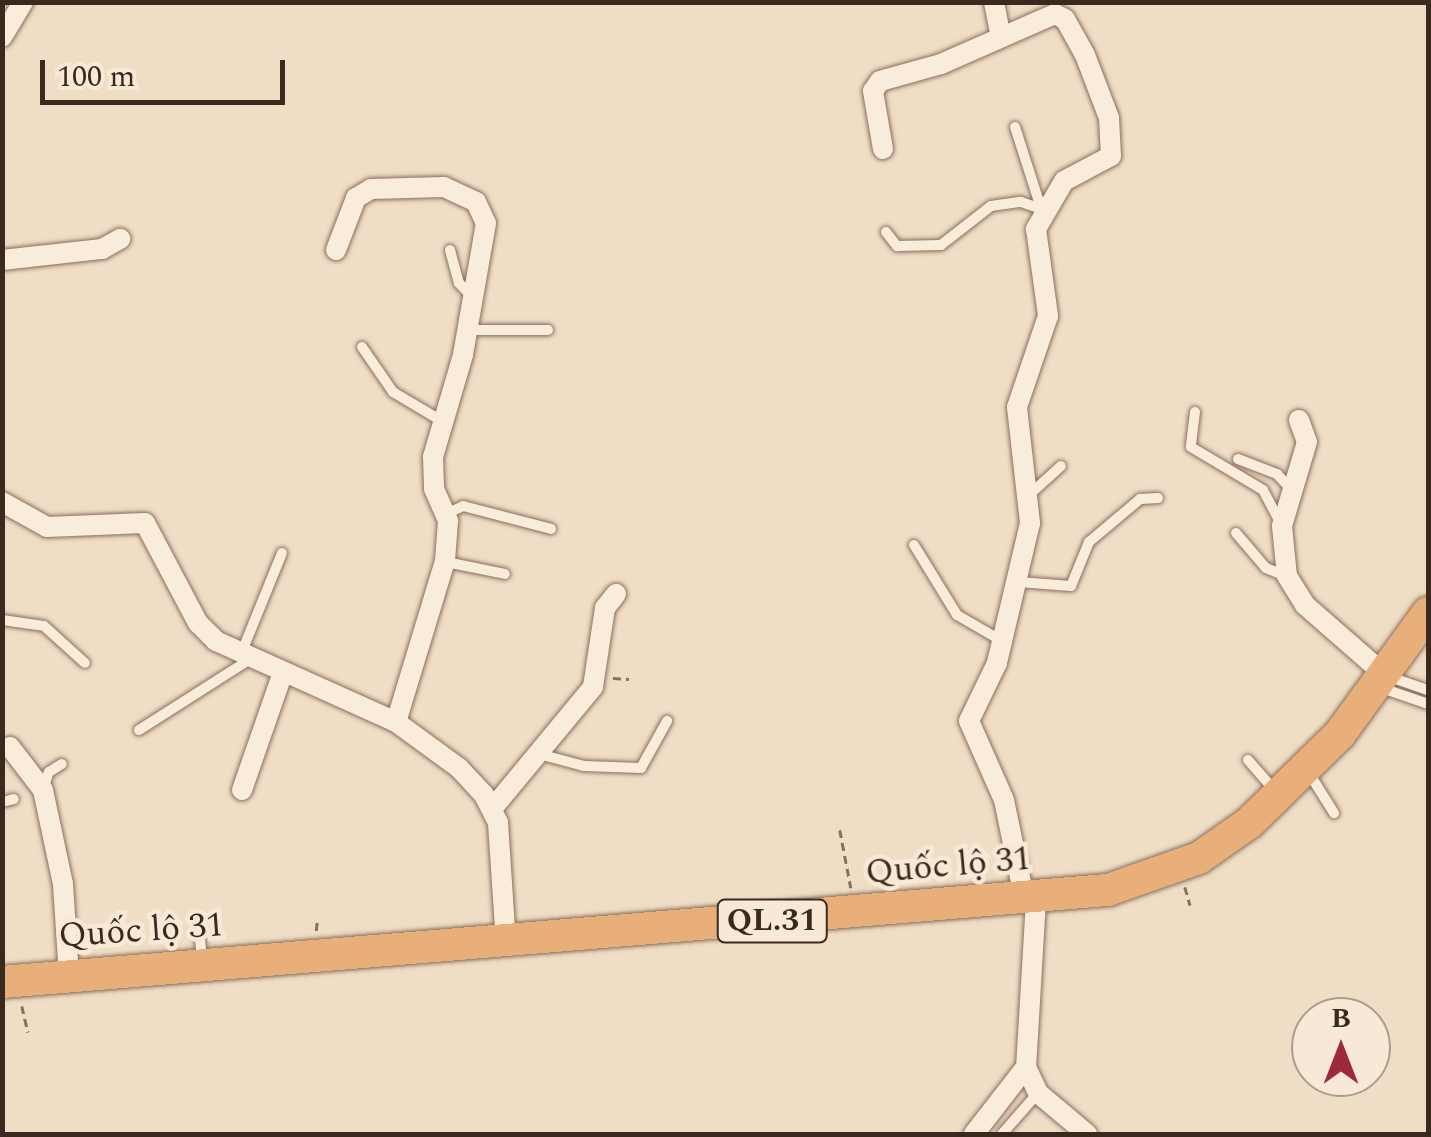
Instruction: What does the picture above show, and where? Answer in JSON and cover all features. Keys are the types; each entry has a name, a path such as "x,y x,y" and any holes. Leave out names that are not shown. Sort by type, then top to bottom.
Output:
{"highway":[{"name":"Quốc lộ 31","path":"2,982 1030,901 1108,890 1189,862 1279,795 1307,770 1382,681 1428,613"}],"street":[{"path":"994,2 1000,34"},
{"path":"2,38 24,3"},
{"path":"883,149 876,84 941,64 1060,9 1098,83 1113,150 1077,169 1042,209 1036,242 1048,316 1018,408 1028,495 1019,582 992,678 971,712 970,733 1004,800 1030,901 1026,1066 1038,1093 1087,1134"},
{"path":"336,250 362,192 444,188 483,210 485,238 468,330 440,420 432,480 446,514 445,561 396,722"},
{"path":"2,260 102,248 120,239"},
{"path":"1299,420 1306,450 1282,526 1287,576 1304,605 1382,681"},
{"path":"2,502 47,527 145,523 198,623 245,658 396,722 460,768 492,809 506,942"},
{"path":"492,809 593,687 605,608 616,594"},
{"path":"242,790 282,674"},
{"path":"10,747 43,790 63,884 69,976"},
{"path":"974,1134 1026,1066"}],"lane":[{"path":"1015,128 1042,209"},
{"path":"886,232 897,246 941,245 991,206 1021,202 1042,209"},
{"path":"450,250 459,282 474,298"},
{"path":"468,330 548,330"},
{"path":"362,348 393,392 440,420"},
{"path":"1195,412 1190,447 1263,490 1282,526"},
{"path":"1238,459 1277,474 1292,491"},
{"path":"1028,495 1061,466"},
{"path":"1019,582 1071,586 1089,542 1140,499 1158,498"},
{"path":"446,514 463,506 552,529"},
{"path":"1236,534 1266,568 1287,576"},
{"path":"914,545 957,615 1002,640"},
{"path":"140,730 245,658 282,553"},
{"path":"445,561 505,574"},
{"path":"2,620 44,626 85,663"},
{"path":"1382,681 1428,690"},
{"path":"1382,681 1428,704"},
{"path":"538,754 584,766 641,768 668,721"},
{"path":"1248,760 1279,795"},
{"path":"43,790 49,772 62,764"},
{"path":"1307,770 1334,813"},
{"path":"199,930 202,966"},
{"path":"1002,1134 1038,1093"}],"path":[{"path":"840,830 855,914"}]}
